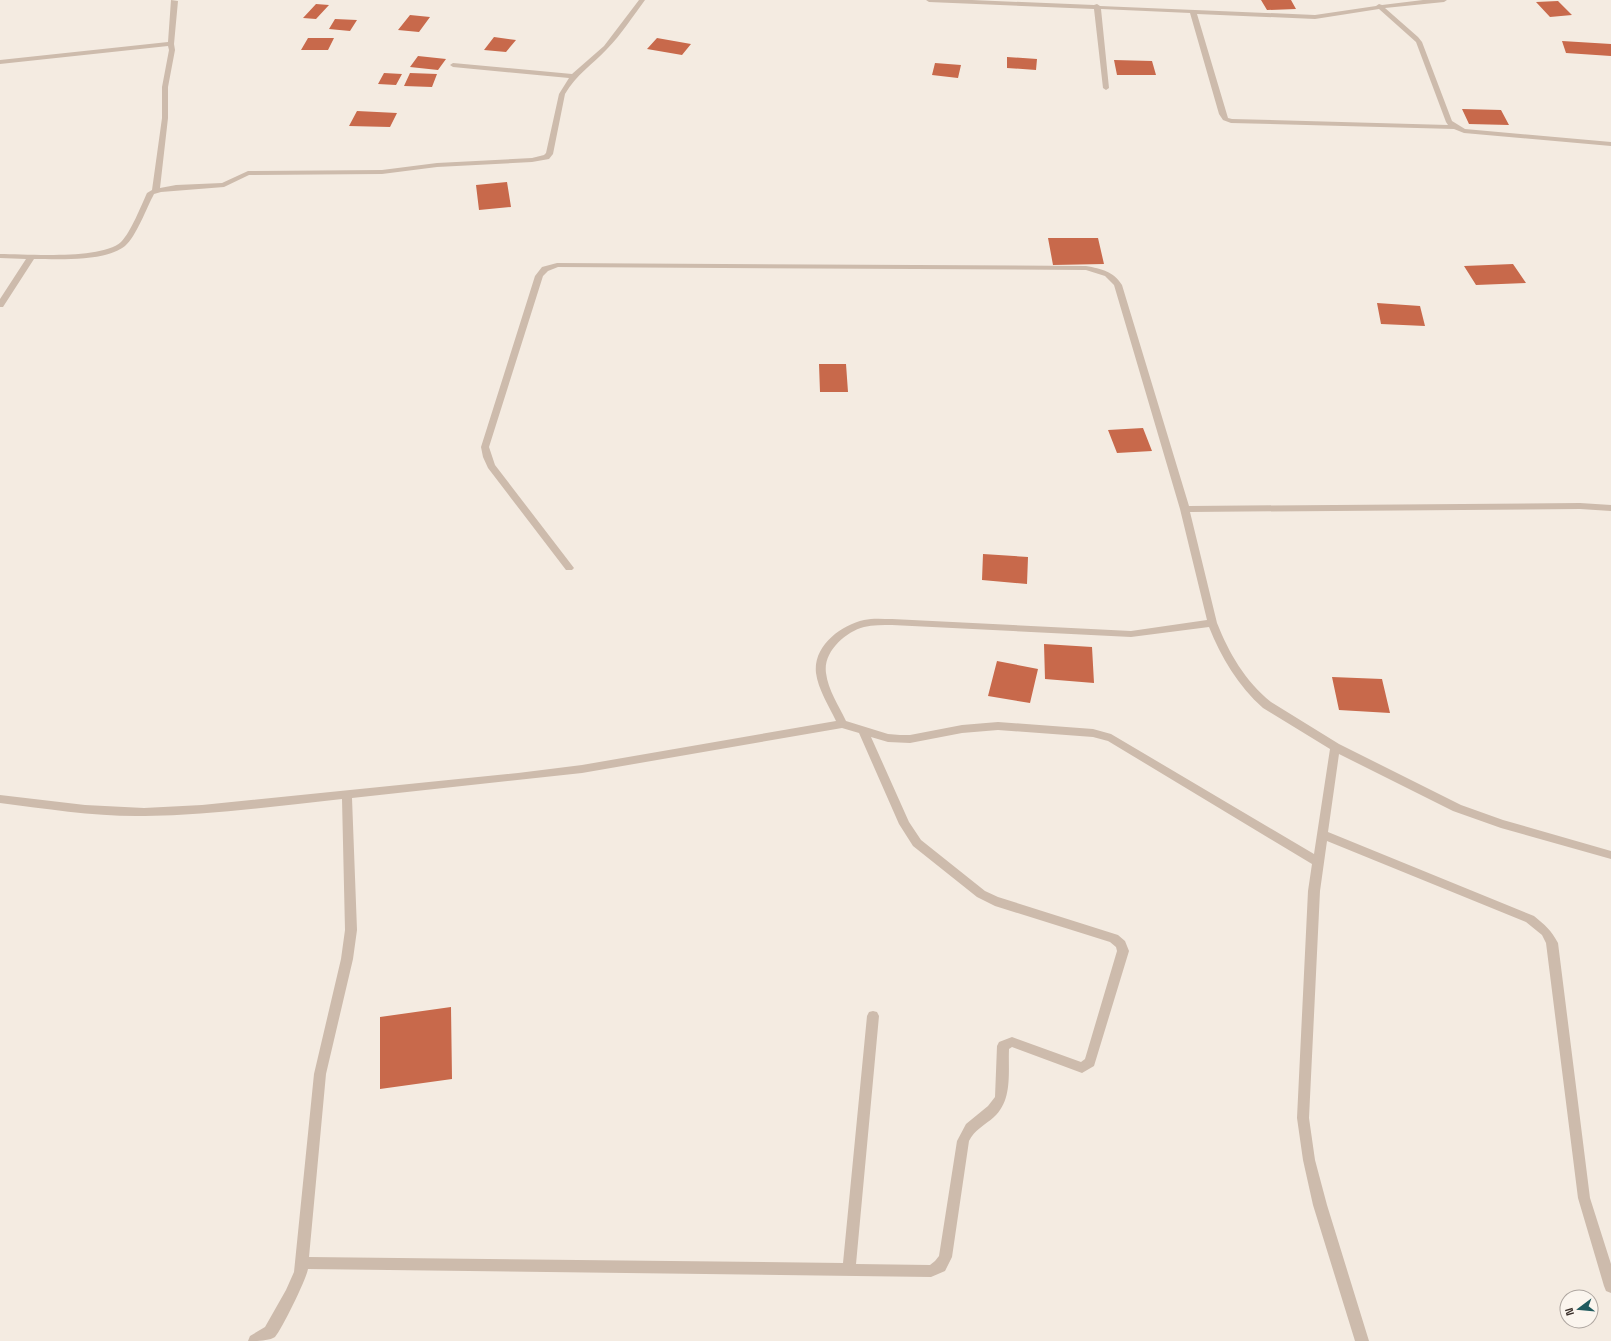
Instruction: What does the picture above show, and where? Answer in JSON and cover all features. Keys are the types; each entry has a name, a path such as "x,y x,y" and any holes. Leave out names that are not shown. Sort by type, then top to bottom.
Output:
{"street":[{"path":"156,190 165,118 165,87 171,56 174,0"},
{"path":"0,256 87,256 115,249 124,244 150,193 156,190 224,185 241,175 248,173 382,172 438,165 540,159 549,154 562,94 574,76 606,47 642,0"},
{"path":"929,0 1097,6 1143,6 1193,12 1315,16 1335,15 1379,6 1444,0"},
{"path":"1097,6 1106,88"},
{"path":"1379,6 1419,42 1449,122 1456,127 1464,130 1611,144"},
{"path":"1193,12 1222,114 1225,119 1231,121 1456,127"},
{"path":"0,62 171,44"},
{"path":"453,65 574,76"},
{"path":"0,305 32,256"},
{"path":"569,568 491,466 485,447 539,276 545,269 557,265 1078,268 1102,271 1113,276 1118,284 1185,509 1216,636 1247,687 1256,697 1335,747 1457,808 1501,824 1611,855"},
{"path":"1185,509 1580,506 1611,508"},
{"path":"842,724 821,673 821,662 826,650 842,634 856,626 872,622 892,622 1131,634 1212,623"},
{"path":"0,798 85,809 144,812 202,809 518,777 582,769 842,724 888,738 900,739 910,739 962,729 998,726 1093,733 1110,738 1319,863"},
{"path":"302,1263 931,1271 940,1266 945,1257 963,1141 969,1129 994,1111 1001,1097 1003,1046 1012,1042 1082,1068 1087,1066 1090,1062 1123,952 1121,944 1114,938 995,901 981,894 917,843 904,824 862,729"},
{"path":"1335,747 1314,891 1303,1118 1309,1160 1320,1205 1362,1341"},
{"path":"255,1341 270,1332 301,1272 320,1074 347,959 351,930 346,794"},
{"path":"1322,834 1530,919 1546,932 1552,943 1584,1198 1611,1286"},
{"path":"849,1270 873,1016"}],"building":[{"path":"1261,0 1291,0 1296,9 1267,10"},
{"path":"1558,1 1572,15 1550,17 1536,2"},
{"path":"316,4 329,5 316,19 303,18"},
{"path":"410,15 430,17 419,32 398,30"},
{"path":"335,19 357,20 350,31 329,29"},
{"path":"494,37 516,40 506,52 484,50"},
{"path":"308,38 334,38 328,50 301,50"},
{"path":"657,38 691,44 682,55 647,49"},
{"path":"1562,41 1611,44 1611,56 1566,53"},
{"path":"418,56 446,59 438,70 410,67"},
{"path":"1007,57 1037,59 1036,70 1007,68"},
{"path":"1114,60 1152,61 1156,75 1117,75"},
{"path":"935,63 961,65 958,78 932,75"},
{"path":"384,73 402,74 396,85 378,84"},
{"path":"410,73 437,74 432,87 404,86"},
{"path":"1462,109 1501,110 1509,125 1469,124"},
{"path":"357,111 397,113 390,127 349,126"},
{"path":"507,182 511,207 479,210 476,185"},
{"path":"1048,238 1098,238 1104,264 1053,265"},
{"path":"1513,264 1526,283 1476,285 1464,266"},
{"path":"1377,303 1420,306 1425,326 1381,324"},
{"path":"819,364 846,364 848,392 820,392"},
{"path":"1143,428 1152,451 1117,453 1108,430"},
{"path":"983,554 1028,557 1027,584 982,580"},
{"path":"1044,644 1092,647 1094,683 1045,679"},
{"path":"997,661 1038,669 1030,703 988,696"},
{"path":"1332,677 1382,679 1390,713 1339,710"},
{"path":"451,1007 452,1079 380,1089 380,1017"}]}
